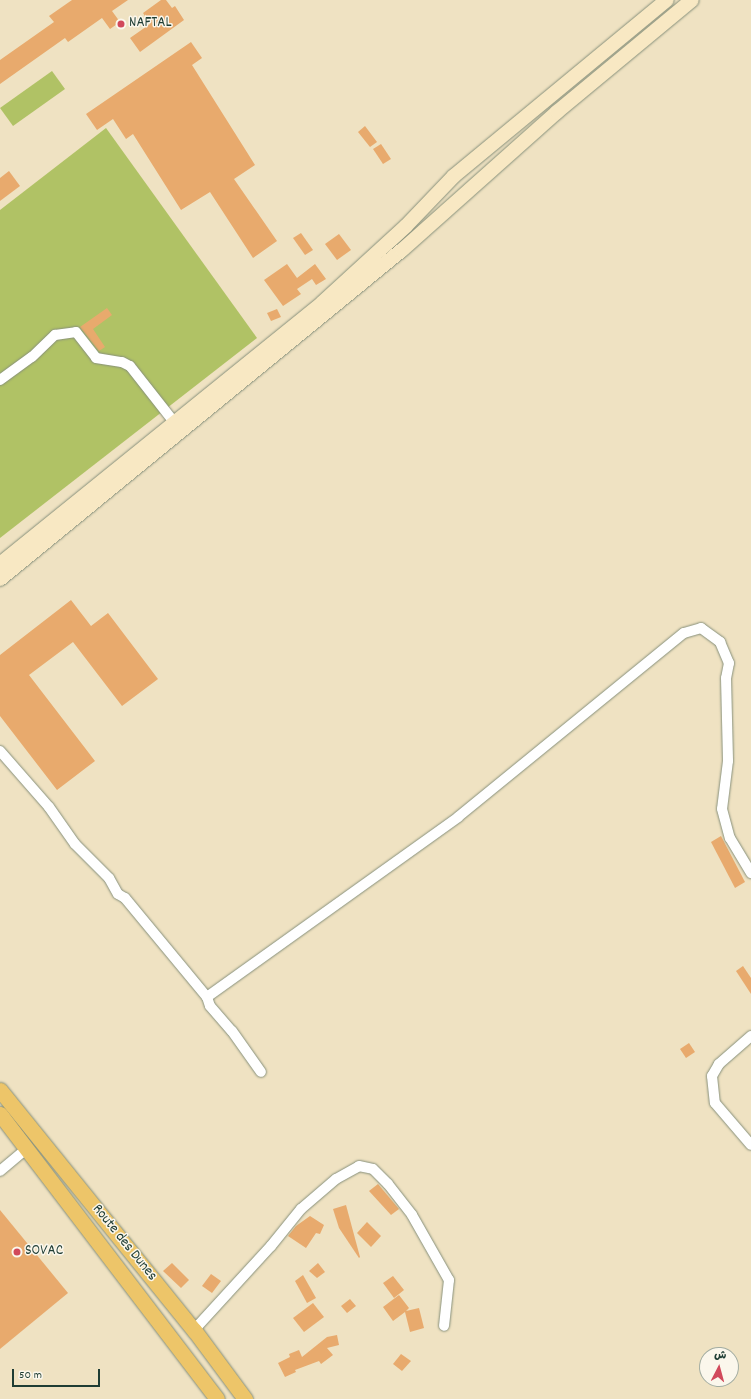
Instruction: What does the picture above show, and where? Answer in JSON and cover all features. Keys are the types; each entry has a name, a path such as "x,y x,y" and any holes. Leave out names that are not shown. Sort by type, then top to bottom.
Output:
{"main road":[{"name":"Route des Dunes","path":"0,1090 194,1330 245,1399"},
{"name":"Route des Dunes","path":"0,1114 112,1263 218,1399"}],"street":[{"path":"0,564 322,303 406,226 454,176 667,0"},
{"path":"0,579 402,250 557,112 692,0"},
{"path":"0,380 32,357 55,335 76,332 96,358 122,362 130,366 174,422"},
{"path":"208,997 458,817 684,633 701,628 720,642 729,663 726,678 728,761 722,809 730,838 751,873"},
{"path":"0,751 49,807 75,844 109,878 118,894 126,898 208,997 210,1006 232,1031 261,1072"},
{"path":"751,1036 719,1064 712,1076 715,1103 751,1145"},
{"path":"0,1171 27,1148"},
{"path":"194,1330 271,1246 301,1209 336,1179 359,1166 373,1169 388,1184 412,1215 449,1280 444,1326"}],"green space":[{"path":"52,71 65,89 13,126 0,108"},
{"path":"106,128 257,338 0,538 0,210"}],"building":[{"path":"72,0 128,0 112,11 120,22 110,29 102,18 68,42 65,38 0,84 0,60 54,22 49,16"},
{"path":"161,0 166,0 172,8 175,6 184,20 140,52 130,38 150,24 143,13"},
{"path":"191,42 202,58 192,65 255,165 234,179 277,241 253,258 210,192 181,210 133,134 126,139 113,119 97,130 86,114"},
{"path":"365,126 377,142 370,147 358,132"},
{"path":"381,144 391,159 383,164 373,149"},
{"path":"9,171 20,186 0,201 0,178"},
{"path":"301,233 313,250 305,255 293,238"},
{"path":"339,234 351,250 337,260 325,244"},
{"path":"287,264 297,278 315,264 326,279 316,285 312,279 297,289 301,294 283,306 264,280"},
{"path":"107,308 112,315 93,329 105,347 99,351 80,327"},
{"path":"277,309 281,317 271,321 267,313"},
{"path":"71,600 91,626 108,613 158,679 122,706 73,642 29,675 95,761 57,790 0,716 0,655"},
{"path":"721,836 745,882 735,888 711,842"},
{"path":"743,966 751,978 751,994 736,971"},
{"path":"689,1043 695,1052 686,1058 680,1049"},
{"path":"378,1184 399,1209 391,1215 369,1191"},
{"path":"346,1205 360,1257 359,1258 339,1228 333,1209"},
{"name":"SOVAC","path":"0,1210 68,1293 0,1349"},
{"path":"310,1216 324,1225 320,1234 316,1233 306,1248 288,1236 296,1226"},
{"path":"367,1222 381,1236 371,1247 357,1233"},
{"path":"172,1263 189,1280 181,1288 163,1271"},
{"path":"318,1263 325,1272 317,1278 309,1271"},
{"path":"211,1274 221,1281 212,1293 202,1286"},
{"path":"303,1275 316,1298 307,1303 295,1281"},
{"path":"393,1276 404,1290 394,1298 383,1283"},
{"path":"399,1295 409,1308 406,1311 419,1308 424,1328 410,1332 405,1312 393,1321 383,1307"},
{"path":"350,1299 356,1306 347,1313 341,1306"},
{"path":"313,1303 324,1317 304,1332 293,1318"},
{"path":"337,1335 339,1345 327,1348 333,1355 321,1364 319,1361 295,1370 296,1372 285,1377 278,1363 290,1357 289,1354 299,1350 302,1357 327,1337"},
{"path":"401,1354 411,1361 402,1371 393,1364"}],"place":[{"name":"NAFTAL","path":"121,24"},
{"name":"SOVAC","path":"17,1252"}]}
